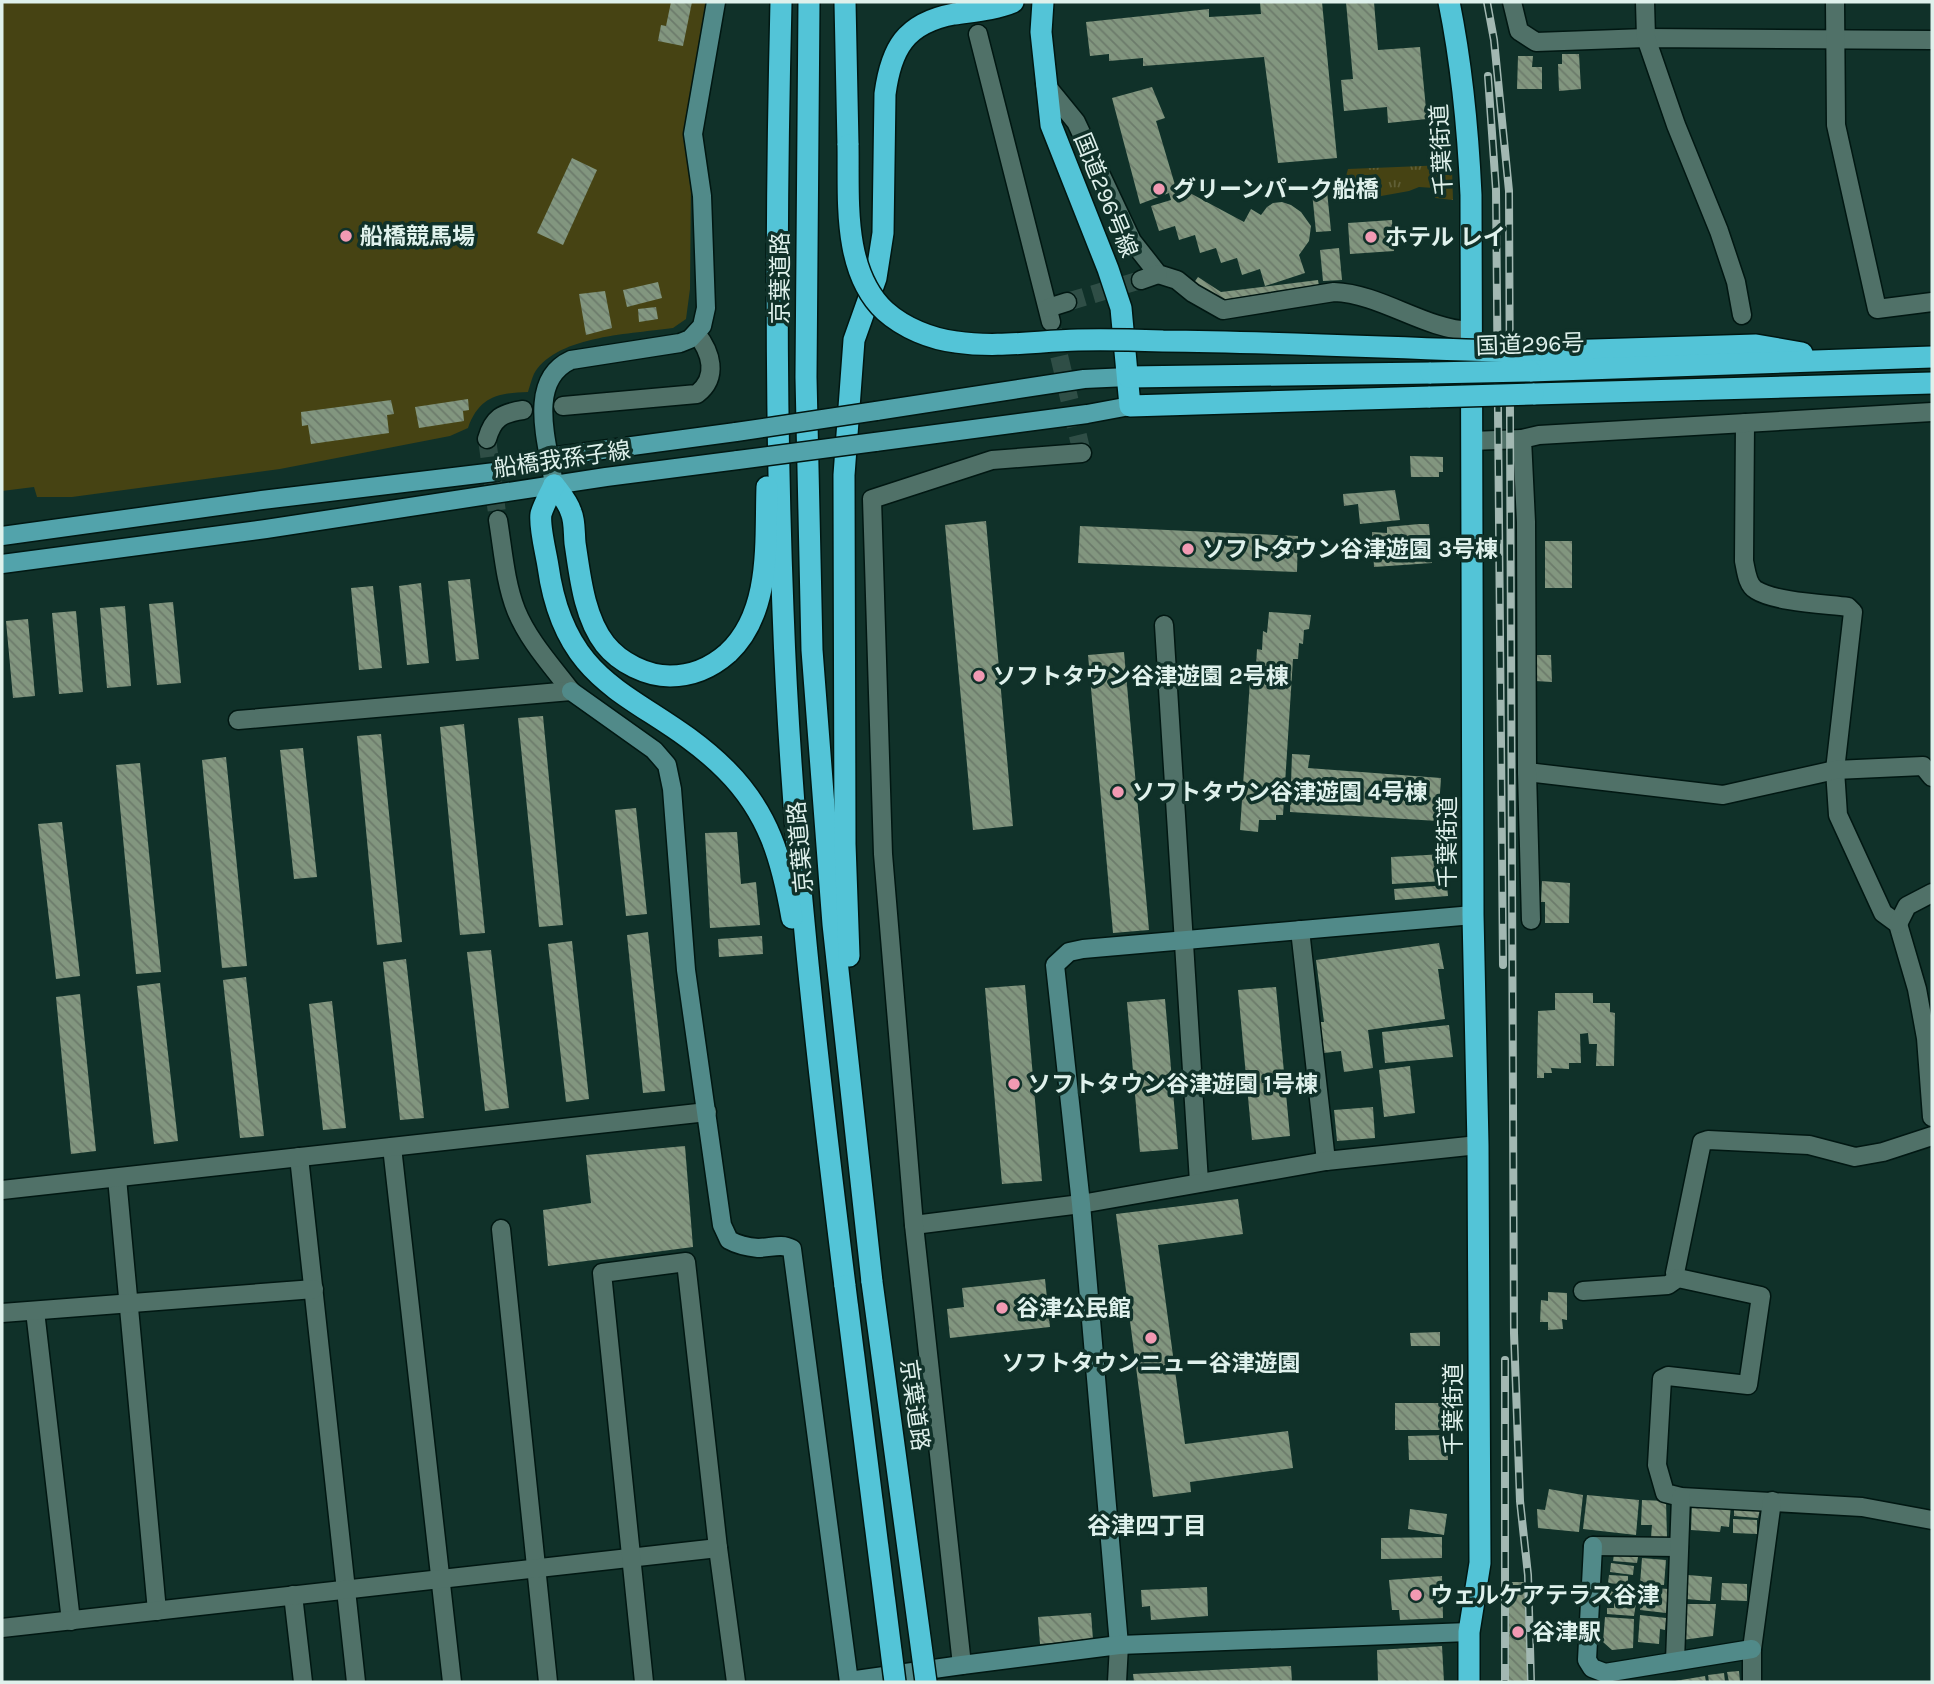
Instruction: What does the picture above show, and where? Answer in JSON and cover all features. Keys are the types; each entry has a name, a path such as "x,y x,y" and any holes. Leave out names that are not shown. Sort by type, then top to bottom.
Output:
{"highway":[{"name":"京葉道路","path":"781,2 776,273 783,609 797,829 816,1054 895,1682"},
{"name":"京葉道路","path":"809,2 806,376 812,650 824,820 851,1103 872,1282 926,1682"},
{"path":"845,2 852,235 857,264 866,286 884,310 906,325 930,337 980,344 1023,345 1077,340 1220,341 1413,350 1529,361"},
{"path":"851,1103 845,844 844,475 854,340 876,278 883,233 887,73 892,55 902,40 916,29 950,15 998,8 1013,2"},
{"name":"国道296号線","path":"1043,2 1041,32 1051,125 1121,308 1130,406"},
{"name":"千葉街道","path":"1449,2 1457,39 1467,116 1471,195 1473,915 1478,1145 1480,1563 1469,1632 1469,1682"},
{"path":"554,485 571,511 588,609 606,645 623,660 641,670 661,676 684,676 704,670 736,645 748,628 757,607 762,583 776,273"},
{"name":"国道296号","path":"1128,377 1432,373 1529,361 1847,360 1932,357"},
{"path":"1130,406 1932,383"},
{"path":"554,485 541,515 551,590 567,633 583,659 606,683 702,749 726,771 749,798 765,824 779,854 786,881 816,1054"}],"main road":[{"name":"船橋我孫子線","path":"2,536 262,500 495,472 550,457 736,432 1084,379 1128,377"},
{"name":"船橋我孫子線","path":"2,564 1130,406"}],"street":[{"path":"554,485 543,413 545,387 550,377 562,365 581,358 680,343 702,326 706,308 706,282 702,197 693,134 716,2"},
{"path":"1512,2 1519,31 1536,42 1646,37 1932,40"},
{"path":"1645,2 1646,37 1723,244 1736,282 1742,315"},
{"path":"1835,2 1836,125 1877,309 1932,302"},
{"path":"978,34 1049,315 1067,302"},
{"path":"1045,84 1076,122 1149,277 1177,280 1193,293 1223,310 1334,292 1353,293 1433,324 1457,331 1471,331"},
{"path":"563,405 697,394 708,383 710,366 708,348 696,333"},
{"path":"487,439 491,424 498,417 508,412 523,410"},
{"path":"1472,441 1932,412"},
{"path":"1745,423 1744,561 1748,579 1755,590 1791,600 1848,607 1853,612 1835,770 1838,815 1883,913 1898,924 1917,989 1926,1038 1932,1117"},
{"path":"1522,439 1531,920"},
{"path":"962,1665 914,1226 883,854 872,499 992,460 1082,453"},
{"path":"498,520 510,594 517,613 550,664 571,691 654,750 667,765 672,789 686,970 722,1225 729,1240 739,1245 759,1248 785,1245 792,1249 849,1682 1119,1646 1469,1632"},
{"path":"1164,625 1199,1182"},
{"path":"239,720 571,691"},
{"path":"1527,772 1723,795 1835,770 1923,766 1932,777"},
{"path":"1898,924 1907,905 1932,893"},
{"path":"1117,1682 1119,1646 1080,1204 1055,965 1069,952 1083,949 1473,915"},
{"path":"1300,930 1326,1161"},
{"path":"2,1190 707,1112"},
{"path":"1678,1278 1675,1273 1702,1142 1708,1140 1809,1145 1855,1157 1883,1152 1932,1136"},
{"path":"914,1226 1080,1204 1326,1161 1478,1145"},
{"path":"391,1147 452,1682"},
{"path":"299,1157 356,1682"},
{"path":"117,1178 157,1611"},
{"path":"501,1229 548,1682"},
{"path":"645,1682 602,1273 686,1262 736,1682"},
{"path":"1583,1291 1668,1285 1678,1278 1761,1296 1748,1385 1668,1376 1662,1379 1657,1465 1665,1493 1681,1497 1862,1507 1932,1520"},
{"path":"2,1313 314,1289"},
{"path":"35,1311 71,1620"},
{"path":"1675,1661 1681,1497"},
{"path":"1752,1682 1752,1649 1772,1501"},
{"path":"1679,1548 1593,1546 1587,1660 1592,1668 1605,1673 1752,1649"},
{"path":"2,1628 718,1548"},
{"path":"293,1595 300,1682"}],"green space":[{"name":"船橋競馬場","path":"2,2 707,2 685,122 691,183 690,289 686,319 673,328 598,338 561,350 535,372 528,392 490,399 478,409 468,428 450,436 280,469 72,497 37,497 34,487 2,491"},
{"path":"1447,165 1447,169 1452,169 1453,200 1435,198 1434,188 1419,187 1370,198 1340,198 1348,169"}],"building":[{"path":"671,2 692,2 683,46 658,41 661,25 666,26"},
{"path":"1260,2 1322,2 1337,158 1278,163 1264,57 1143,66 1143,58 1109,61 1109,54 1090,56 1086,22 1209,9 1209,17 1261,14"},
{"path":"1346,2 1374,2 1378,50 1420,47 1427,119 1388,123 1387,107 1344,111 1341,80 1353,79"},
{"path":"1562,54 1579,54 1581,89 1559,91 1558,64 1562,64"},
{"path":"1518,56 1533,56 1532,67 1542,67 1542,89 1517,89"},
{"name":"グリーンパーク船橋","path":"1152,87 1165,118 1156,121 1175,185 1244,222 1251,209 1261,215 1273,203 1291,205 1301,212 1311,226 1309,241 1299,255 1305,273 1265,286 1260,269 1242,275 1237,258 1221,263 1216,248 1200,253 1195,235 1179,240 1175,226 1159,231 1151,206 1171,200 1169,193 1140,204 1112,98"},
{"path":"572,158 597,170 563,245 537,233"},
{"path":"1327,191 1331,231 1316,232 1312,192"},
{"name":"ホテル レイ","path":"1392,220 1394,251 1350,254 1348,223"},
{"path":"1339,248 1342,280 1323,281 1320,250"},
{"path":"1198,277 1221,292 1318,280 1319,286 1221,300 1193,284"},
{"path":"658,282 662,298 627,307 623,290"},
{"path":"605,291 612,328 586,335 579,294"},
{"path":"656,307 658,319 639,322 638,309"},
{"path":"468,399 469,410 463,411 464,421 419,428 415,407"},
{"path":"391,400 394,414 387,415 389,433 311,444 308,425 302,426 301,412"},
{"path":"1410,456 1443,457 1443,472 1439,472 1439,477 1411,477"},
{"path":"1395,490 1400,520 1360,524 1358,504 1344,506 1343,494"},
{"name":"ソフトタウン谷津遊園 2号棟","path":"986,521 1013,826 973,830 945,525"},
{"path":"1429,524 1432,563 1374,567 1372,532 1387,533 1387,527"},
{"name":"ソフトタウン谷津遊園 3号棟","path":"1080,526 1298,536 1297,572 1078,563"},
{"path":"1545,541 1572,541 1572,588 1545,588"},
{"path":"470,579 479,659 456,661 448,581"},
{"path":"421,583 429,663 407,665 399,586"},
{"path":"373,586 382,668 359,670 351,588"},
{"path":"173,602 181,683 157,685 149,604"},
{"path":"125,606 131,686 107,688 100,608"},
{"path":"76,611 83,692 59,694 52,613"},
{"path":"1269,612 1311,615 1309,629 1304,630 1303,644 1299,643 1298,659 1293,659 1283,815 1276,815 1276,820 1259,820 1258,832 1240,830 1251,665 1256,666 1257,649 1262,650 1263,631 1267,633"},
{"path":"28,619 35,696 13,698 6,621"},
{"name":"ソフトタウン谷津遊園 4号棟","path":"1124,652 1149,930 1113,933 1088,655"},
{"path":"1535,655 1551,655 1552,682 1535,681"},
{"path":"543,716 563,925 539,927 518,718"},
{"path":"464,724 485,933 460,935 440,727"},
{"path":"381,734 402,942 377,945 357,736"},
{"path":"303,748 317,877 294,879 280,750"},
{"path":"1292,754 1310,755 1308,768 1441,778 1438,821 1290,812"},
{"path":"226,757 247,966 222,968 202,760"},
{"path":"140,763 161,972 136,974 116,765"},
{"path":"636,808 647,914 626,916 615,810"},
{"path":"62,822 80,976 56,979 38,824"},
{"path":"737,832 741,884 756,882 760,925 710,928 705,833"},
{"path":"1444,854 1445,881 1392,884 1391,857"},
{"path":"1542,881 1570,883 1569,923 1545,923 1545,902 1541,902"},
{"path":"1447,885 1448,896 1395,900 1394,889"},
{"path":"648,932 665,1091 643,1093 627,935"},
{"path":"762,936 763,954 719,957 718,939"},
{"path":"572,941 589,1099 566,1102 548,944"},
{"path":"1439,943 1444,969 1438,969 1445,1019 1368,1030 1373,1068 1344,1072 1341,1051 1324,1053 1320,1022 1324,1022 1316,960"},
{"path":"491,950 509,1108 485,1111 467,952"},
{"path":"406,959 424,1118 400,1120 383,962"},
{"path":"246,977 264,1136 240,1138 223,980"},
{"path":"160,983 178,1141 154,1144 137,986"},
{"name":"ソフトタウン谷津遊園 1号棟","path":"1025,985 1042,1181 1002,1184 985,988"},
{"path":"1276,987 1290,1136 1252,1140 1238,990"},
{"path":"1555,993 1593,993 1593,1003 1610,1003 1610,1012 1615,1013 1614,1066 1596,1066 1597,1044 1589,1044 1588,1033 1580,1034 1581,1063 1569,1063 1569,1069 1551,1068 1552,1073 1544,1073 1544,1078 1537,1078 1538,1011 1555,1010"},
{"path":"80,994 96,1151 71,1154 56,997"},
{"path":"1165,999 1178,1149 1140,1152 1127,1002"},
{"path":"332,1001 346,1128 323,1130 309,1004"},
{"path":"1449,1025 1453,1057 1385,1063 1382,1032"},
{"path":"1410,1066 1415,1113 1384,1117 1379,1070"},
{"path":"1373,1107 1375,1138 1337,1141 1334,1110"},
{"path":"685,1146 693,1247 548,1266 543,1210 591,1203 586,1155"},
{"name":"ソフトタウンニュー谷津遊園","path":"1238,1199 1243,1234 1158,1245 1185,1444 1288,1431 1293,1468 1190,1482 1191,1492 1153,1497 1116,1214"},
{"name":"谷津公民館","path":"1045,1279 1050,1327 950,1338 947,1309 964,1307 962,1288"},
{"path":"1548,1292 1567,1293 1567,1320 1562,1319 1563,1329 1548,1330 1548,1322 1540,1322 1541,1300 1548,1301"},
{"path":"1440,1332 1440,1346 1411,1346 1410,1333"},
{"path":"1395,1403 1447,1403 1447,1430 1395,1430"},
{"path":"1447,1435 1448,1460 1409,1460 1408,1436"},
{"path":"1549,1489 1583,1495 1579,1532 1538,1528 1537,1509 1545,1510"},
{"path":"1587,1495 1639,1500 1636,1535 1583,1529"},
{"path":"1642,1500 1666,1501 1667,1537 1651,1537 1652,1525 1641,1525"},
{"path":"1692,1503 1731,1505 1729,1527 1721,1526 1720,1532 1691,1530"},
{"path":"1734,1505 1760,1509 1758,1518 1734,1516"},
{"path":"1410,1509 1447,1514 1444,1535 1408,1529"},
{"path":"1733,1519 1757,1520 1757,1534 1733,1533"},
{"path":"1442,1537 1442,1558 1381,1559 1381,1538"},
{"path":"1614,1554 1638,1557 1637,1563 1613,1561"},
{"path":"1642,1558 1666,1560 1664,1585 1640,1584"},
{"path":"1611,1563 1634,1566 1633,1575 1610,1572"},
{"path":"1609,1575 1628,1576 1628,1585 1608,1583"},
{"path":"1688,1575 1712,1577 1710,1601 1686,1599"},
{"name":"ウェルケアテラス谷津","path":"1442,1576 1443,1618 1400,1620 1399,1610 1392,1610 1389,1580"},
{"name":"谷津駅","path":"1509,1582 1525,1582 1528,1682 1509,1682"},
{"path":"1722,1583 1747,1584 1747,1601 1721,1600"},
{"path":"1608,1586 1629,1588 1628,1600 1606,1598"},
{"path":"1207,1587 1208,1616 1151,1620 1150,1606 1142,1607 1141,1590"},
{"path":"1641,1587 1668,1589 1666,1613 1640,1610"},
{"path":"1614,1601 1636,1603 1634,1616 1607,1614 1607,1608 1614,1608"},
{"path":"1685,1604 1716,1604 1713,1636 1682,1640"},
{"path":"1091,1613 1093,1640 1040,1644 1038,1617"},
{"path":"1640,1615 1666,1618 1665,1630 1660,1629 1659,1644 1638,1642"},
{"path":"1605,1617 1634,1619 1633,1648 1612,1650 1603,1642"},
{"path":"1442,1646 1444,1682 1378,1682 1377,1650"},
{"path":"1291,1666 1292,1682 1134,1682 1133,1674"},
{"path":"1739,1671 1740,1682 1729,1682 1727,1672"},
{"path":"1724,1673 1725,1682 1709,1682 1708,1675"},
{"path":"1705,1676 1706,1682 1675,1682 1675,1681"}],"tunnel":[{"path":"1067,302 1141,280"},
{"path":"1053,330 1082,453"},
{"path":"487,439 498,520"}],"railway":[{"path":"1487,2 1494,40 1509,191 1514,1333 1520,1501 1528,1575 1531,1682"},
{"path":"1488,76 1496,190 1503,965"},
{"path":"1505,1360 1505,1682"}],"place":[{"name":"グリーンパーク船橋","path":"1159,189"},
{"name":"船橋競馬場","path":"346,236"},
{"name":"ホテル レイ","path":"1371,237"},
{"name":"ソフトタウン谷津遊園 3号棟","path":"1188,549"},
{"name":"ソフトタウン谷津遊園 2号棟","path":"979,676"},
{"name":"ソフトタウン谷津遊園 4号棟","path":"1118,792"},
{"name":"ソフトタウン谷津遊園 1号棟","path":"1014,1084"},
{"name":"谷津公民館","path":"1002,1308"},
{"name":"ソフトタウンニュー谷津遊園","path":"1151,1338"},
{"name":"ウェルケアテラス谷津","path":"1416,1595"},
{"name":"谷津駅","path":"1518,1632"}],"district":[{"name":"谷津四丁目","path":"1147,1526"}]}
